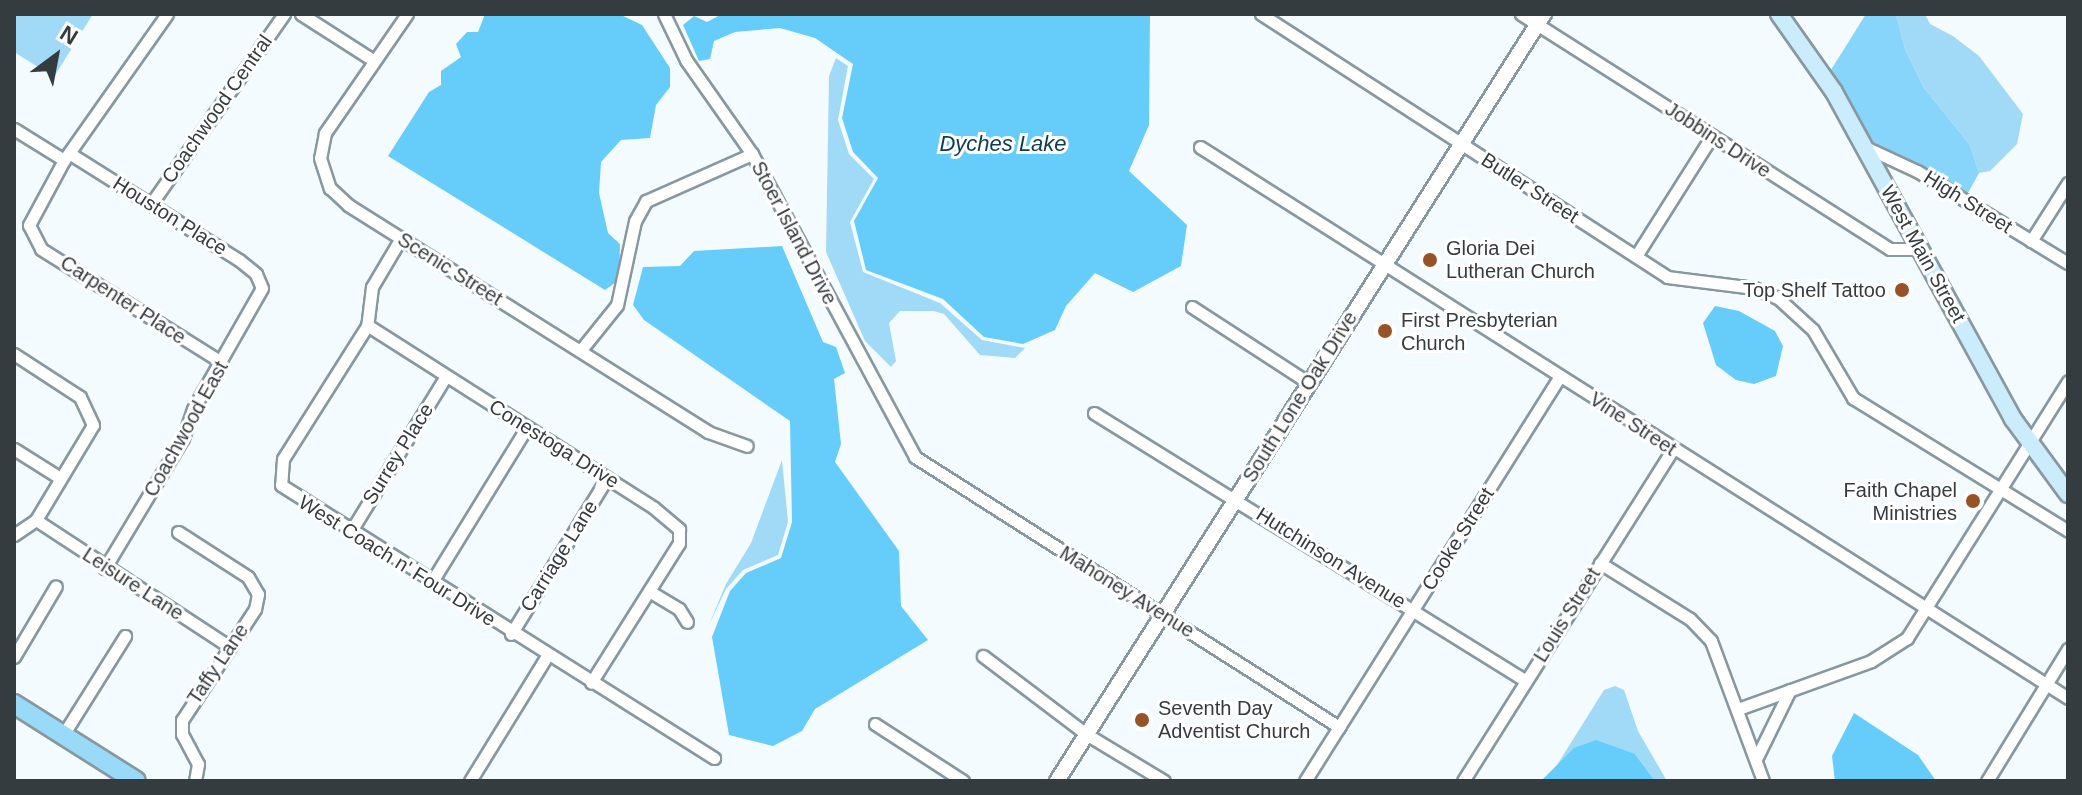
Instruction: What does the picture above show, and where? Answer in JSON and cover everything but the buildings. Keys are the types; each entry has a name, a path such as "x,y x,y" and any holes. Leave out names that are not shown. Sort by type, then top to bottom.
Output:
{"main road":[{"name":"West Main Street","path":"1779,14 1821,69 2028,442 2068,494"},
{"path":"14,704 136,781"}],"street":[{"path":"67,156 167,14"},
{"name":"Coachwood Central","path":"151,204 284,14"},
{"path":"301,14 373,60"},
{"name":"Scenic Street","path":"407,14 325,133 322,171 338,196 708,432 747,446"},
{"name":"Stoer Island Drive","path":"664,14 686,60 752,154 915,457"},
{"name":"Butler Street","path":"1261,14 1676,280 1754,288 1778,298 1813,330 1853,398 2068,531"},
{"name":"Jobbins Drive","path":"1521,14 1541,19 1712,136 1890,249 1920,249"},
{"name":"South Lone Oak Drive","path":"1057,781 1541,19"},
{"name":"Houston Place","path":"14,129 151,204 249,267 262,288"},
{"path":"1636,256 1712,136"},
{"name":"Vine Street","path":"1200,147 1672,450 2068,698"},
{"name":"High Street","path":"1865,147 1917,171 2068,263"},
{"path":"580,351 617,305 635,221 646,201 752,154"},
{"name":"Carpenter Place","path":"67,156 35,208 30,232 41,249 221,362"},
{"path":"2031,241 2068,183"},
{"name":"West Coach n' Four Drive","path":"401,238 372,287 367,325 279,471 284,490 714,758"},
{"name":"Coachwood East","path":"105,568 175,452 262,288"},
{"path":"1192,307 1309,383"},
{"name":"Conestoga Drive","path":"367,325 607,478 679,529 679,543 591,683"},
{"path":"14,354 80,397 93,425 36,520 14,535"},
{"name":"Surrey Place","path":"351,531 446,376"},
{"name":"Cooke Street","path":"1305,781 1559,377"},
{"path":"1738,709 1886,654 1907,638 2068,381"},
{"name":"Hutchinson Avenue","path":"1094,413 1526,681"},
{"path":"431,583 527,427"},
{"path":"14,449 60,478"},
{"name":"Louis Street","path":"1463,781 1672,450"},
{"name":"Mahoney Avenue","path":"915,457 1339,727"},
{"name":"Carriage Lane","path":"511,634 607,478"},
{"name":"Leisure Lane","path":"36,520 230,647"},
{"name":"Taffy Lane","path":"178,532 248,577 258,591 255,609 182,720 182,734 198,764 195,781"},
{"path":"1600,563 1698,625 1711,641 1763,781"},
{"path":"14,657 56,586"},
{"path":"649,591 679,609 687,622"},
{"path":"63,735 125,636"},
{"path":"1987,781 2068,649"},
{"path":"470,781 547,656"},
{"path":"983,656 1086,734 1164,781"},
{"path":"1756,759 1790,690"},
{"path":"875,724 963,781"}],"shaded area":[{"path":"14,14 93,14 54,77 14,52"},
{"path":"1866,14 1896,14 1905,49 1924,88 1970,145 1979,173 1963,202 1873,151 1829,73"},
{"path":"1896,14 1925,14 1930,24 1953,36 1979,56 2023,114 2017,144 1990,171 1979,173 1970,145 1924,88 1905,49"},
{"path":"836,58 848,66 838,120 849,154 874,179 850,222 863,272 940,303 982,340 1025,348 1015,358 980,355 944,314 934,311 900,311 889,323 896,361 891,367 865,341 826,252 829,76"},
{"path":"782,460 788,522 778,555 743,570 726,589 708,627 726,584 751,543"},
{"path":"1615,686 1624,690 1638,731 1667,781 1655,781 1635,754 1557,765 1604,690"}],"water":[{"path":"485,14 619,14 642,25 670,68 670,87 656,105 650,138 621,140 601,162 599,193 608,233 620,244 619,280 605,290 388,156 429,92 441,85 441,71 461,57 456,44 467,32 478,32"},
{"name":"Dyches Lake","path":"722,14 1150,14 1149,125 1129,171 1187,225 1181,266 1133,292 1095,273 1066,306 1055,330 1023,344 984,337 943,299 866,270 854,221 878,178 853,152 842,118 853,64 815,38 780,28 735,32 714,41 710,59 699,61 683,25 694,16 707,22"},
{"path":"782,246 823,342 836,347 845,373 834,379 841,444 835,462 899,551 901,606 928,640 815,709 802,731 773,746 729,735 712,637 730,591 746,573 781,558 792,522 790,421 644,320 633,305 643,267 680,266 694,251"},
{"path":"1715,306 1739,311 1775,331 1783,346 1776,376 1754,384 1736,380 1716,365 1703,323"},
{"path":"1854,713 1918,755 1936,781 1835,781 1832,756"},
{"path":"1596,740 1635,754 1655,781 1541,781 1574,748"}],"place":[{"name":"Gloria Dei Lutheran Church","path":"1430,260"},
{"name":"Top Shelf Tattoo","path":"1902,290"},
{"name":"First Presbyterian Church","path":"1385,331"},
{"name":"Faith Chapel Ministries","path":"1973,501"},
{"name":"Seventh Day Adventist Church","path":"1142,720"}]}
